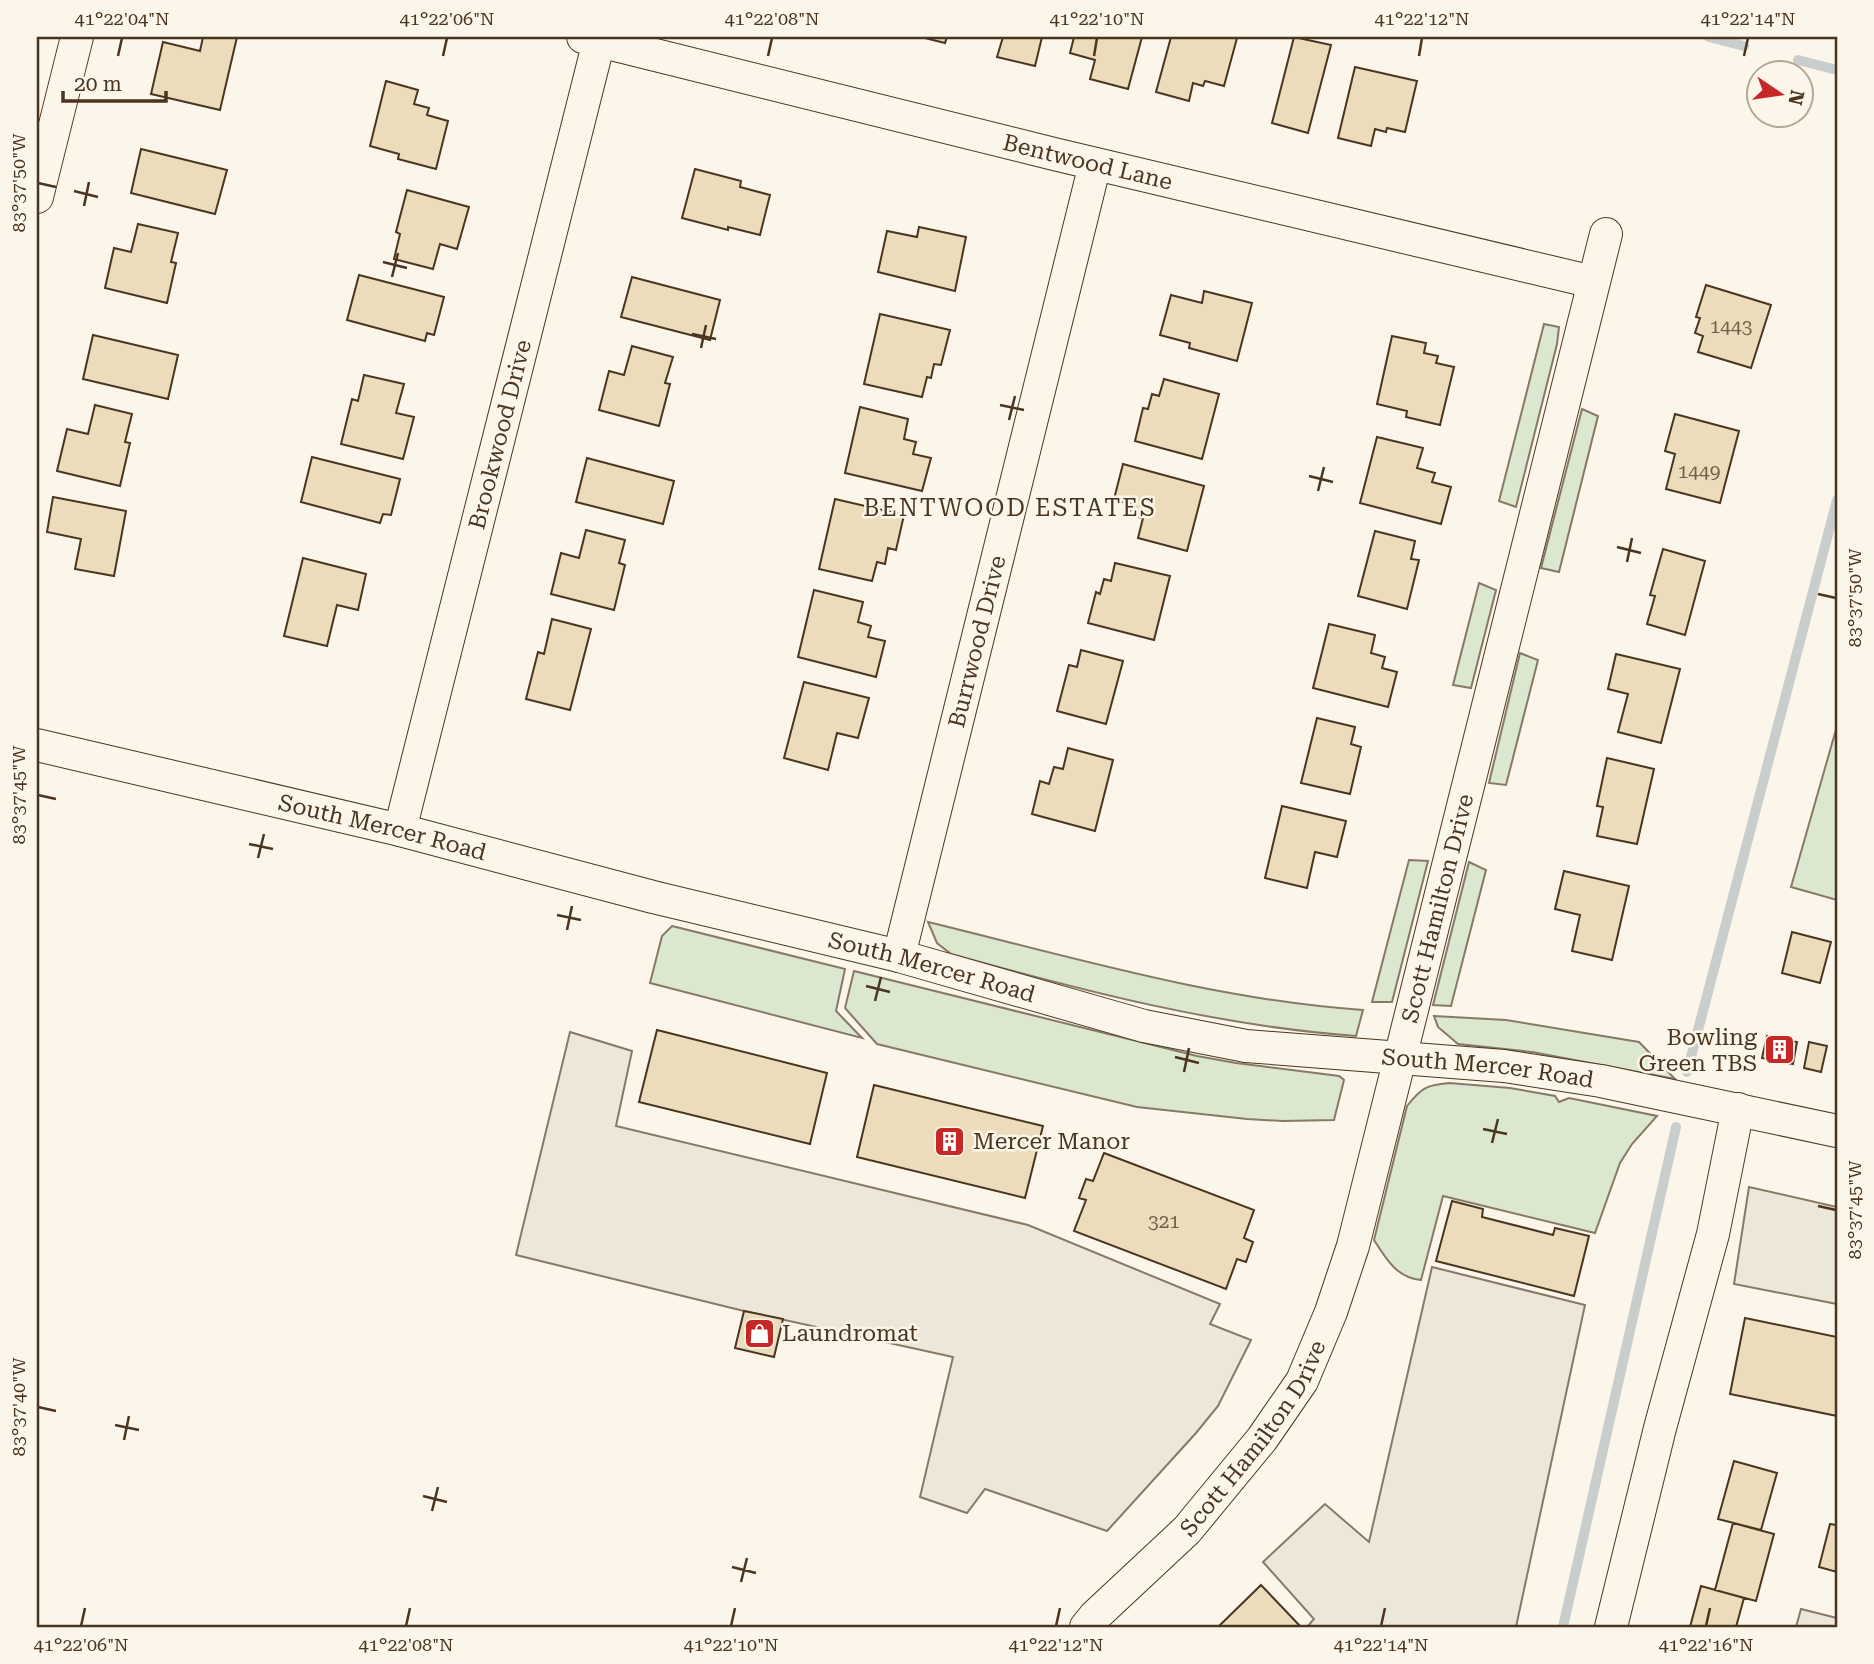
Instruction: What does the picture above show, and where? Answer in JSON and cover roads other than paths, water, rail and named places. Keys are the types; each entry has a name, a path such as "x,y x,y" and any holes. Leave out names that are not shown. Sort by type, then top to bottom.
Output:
{"street":[{"path":"37,197 77,37"},
{"name":"Bentwood Lane","path":"591,39 1095,164 1593,282"},
{"name":"Brookwood Drive","path":"400,830 591,39"},
{"name":"Burrwood Drive","path":"900,956 1095,164"},
{"name":"Scott Hamilton Drive","path":"1086,1627 1187,1530 1262,1439 1301,1381 1331,1311 1353,1246 1605,234"},
{"name":"South Mercer Road","path":"37,745 400,830 653,897 900,956 1144,1026 1245,1046 1504,1066 1601,1081 1837,1131"},
{"path":"1611,1627 1660,1428 1713,1234 1738,1109"}],"waterway":[{"path":"1709,37 1744,46"},
{"path":"1814,64 1837,70"},
{"path":"1687,1072 1837,500"},
{"path":"1563,1627 1676,1127"}],"place":[{"name":"Bowling Green TBS","path":"1780,1050"},
{"name":"Mercer Manor","path":"950,1141"},
{"name":"Laundromat","path":"759,1333"}],"district":[{"name":"BENTWOOD ESTATES","path":"1010,508"}]}
